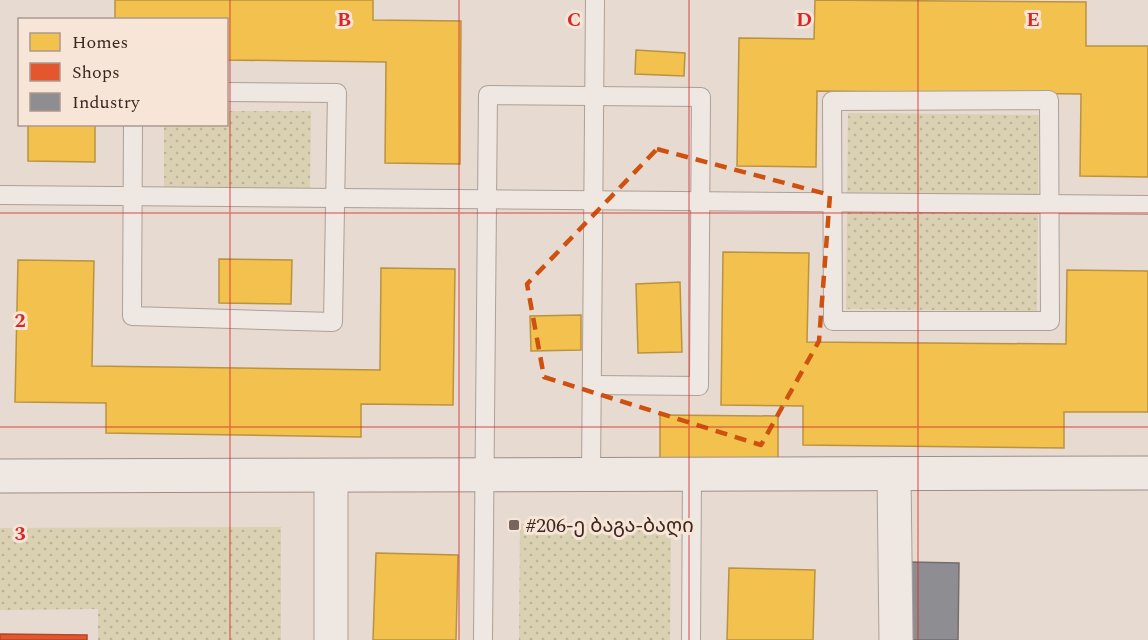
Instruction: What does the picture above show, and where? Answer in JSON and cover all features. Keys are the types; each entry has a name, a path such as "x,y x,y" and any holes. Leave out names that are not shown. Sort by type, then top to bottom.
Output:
{"street":[{"path":"0,476 1148,473"},
{"path":"894,474 896,640"},
{"path":"331,476 331,640"}],"lane":[{"path":"591,474 595,0"},
{"path":"133,126 132,316 333,322 337,93 228,92"},
{"path":"483,640 488,95 701,97 699,386 592,385"},
{"path":"1049,100 1050,321 832,321 832,202 832,101 1049,100"},
{"path":"0,195 1148,205"},
{"path":"691,640 692,474"}],"highlighted area":[{"path":"657,149 830,195 819,341 761,445 544,377 527,284"}],"shaded area":[{"path":"228,111 311,111 310,190 164,188 164,126 228,126"},
{"path":"848,113 1039,115 1037,311 846,309"},
{"path":"520,524 671,524 670,640 519,640"},
{"path":"281,527 281,640 98,640 98,609 0,610 0,528"}],"building: Homes":[{"path":"115,0 373,0 373,20 461,21 460,164 385,163 386,62 228,60 228,18 115,18"},
{"path":"815,0 1086,2 1086,46 1148,46 1148,177 1080,176 1081,94 817,91 816,167 737,166 739,38 814,39"},
{"path":"636,50 685,53 684,76 635,74"},
{"path":"28,126 95,126 95,162 28,161"},
{"path":"723,252 809,253 807,342 1066,344 1067,270 1148,271 1148,412 1064,412 1064,448 803,445 803,406 721,405"},
{"path":"219,259 292,260 291,304 219,303"},
{"path":"18,260 94,261 92,366 380,370 381,268 455,269 453,405 361,404 361,437 106,433 106,403 15,402"},
{"path":"680,282 682,352 638,353 636,284"},
{"path":"581,315 581,350 531,351 530,316"},
{"path":"660,415 778,416 778,462 660,462"},
{"path":"376,553 458,555 456,640 373,640"},
{"path":"729,568 815,570 813,640 727,640"}],"building: Shops":[{"path":"0,634 87,635 87,640 0,640"}],"building: Industry":[{"path":"910,562 959,563 958,640 909,640"}],"place":[{"name":"#206-ე ბაგა-ბაღი","path":"514,525"}]}
